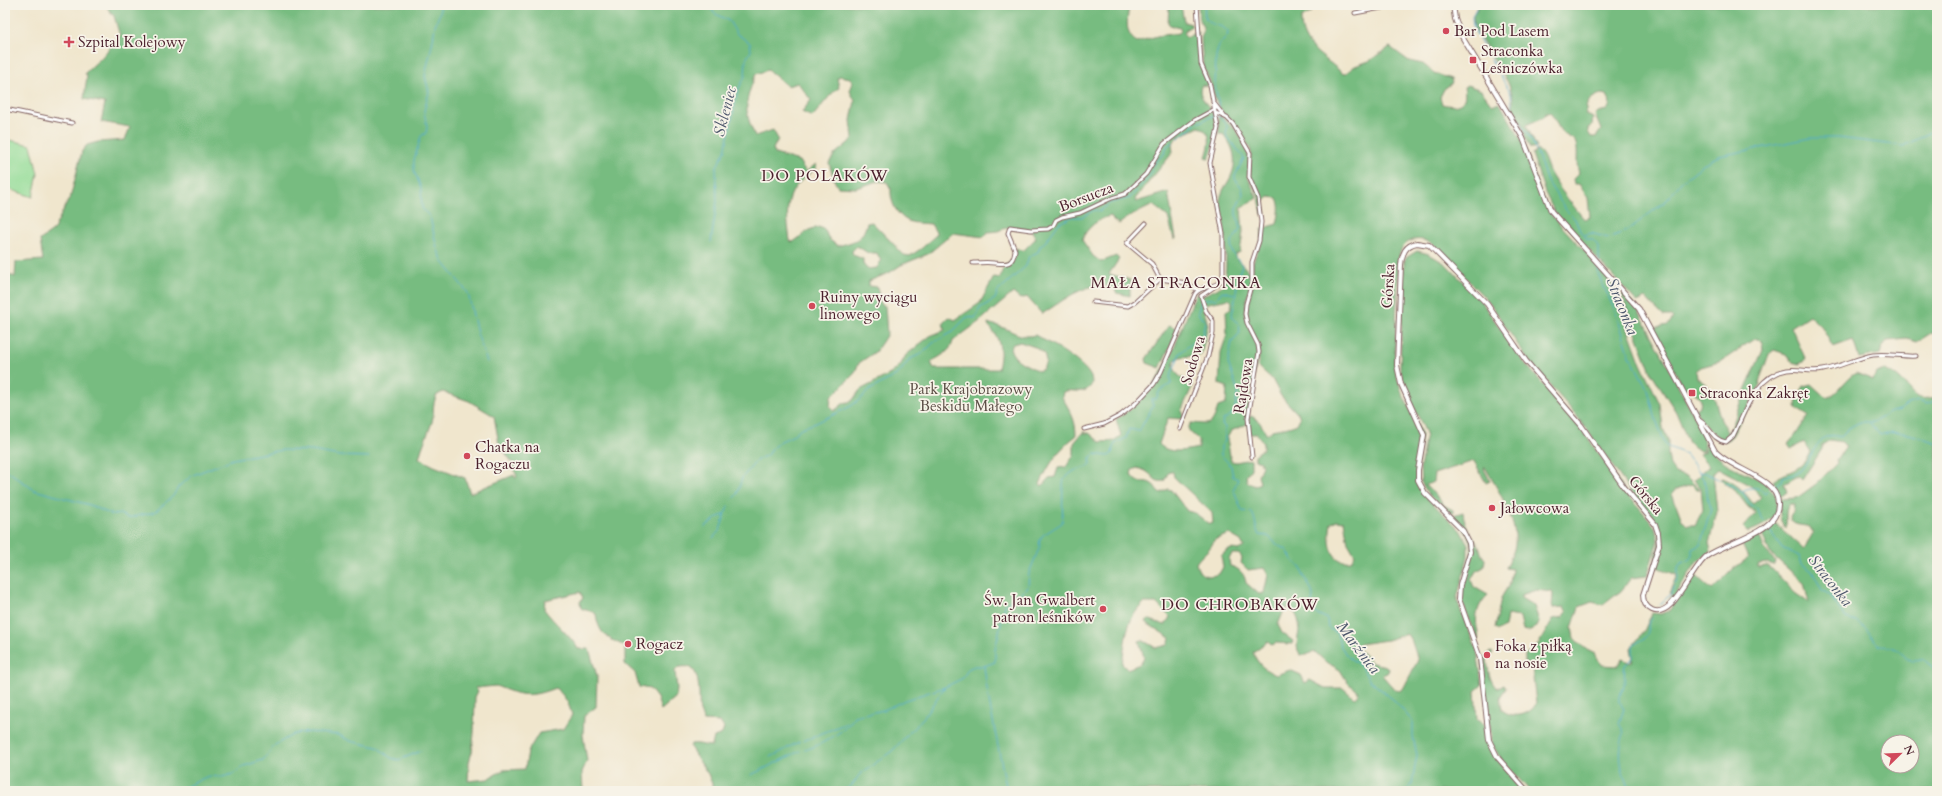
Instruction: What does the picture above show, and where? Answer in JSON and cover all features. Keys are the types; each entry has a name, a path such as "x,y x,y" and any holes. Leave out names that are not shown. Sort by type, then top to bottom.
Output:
{"street":[{"path":"1084,429 1104,424 1121,415 1136,404 1154,384 1161,372 1198,290 1219,283 1223,275 1223,234 1210,163 1218,134 1217,114 1214,109 1210,85 1201,64 1197,5"},
{"path":"1355,13 1397,5"},
{"name":"Górska","path":"1453,5 1455,19 1461,35 1526,145 1549,207 1560,222 1630,296 1645,318 1712,447 1720,456 1771,487 1778,499 1778,511 1774,519 1765,527 1717,550 1703,559 1693,571 1671,605 1664,611 1656,611 1647,606 1643,597 1659,542 1657,530 1653,521 1624,487 1581,425 1526,361 1482,299 1427,244 1415,243 1405,250 1402,258 1400,275 1397,369 1424,435 1418,473 1419,483 1428,496 1463,531 1469,543 1469,556 1460,585 1459,596 1461,606 1480,658 1488,740 1492,749 1502,763 1527,791"},
{"name":"Rajdowa","path":"1213,102 1225,118 1238,130 1248,147 1250,153 1249,177 1258,198 1261,215 1260,235 1252,262 1252,282 1246,309 1247,324 1258,345 1259,352 1248,418 1252,457"},
{"path":"5,108 72,123"},
{"name":"Borsucza","path":"973,263 993,263 1005,265 1010,262 1015,250 1008,233 1010,227 1031,230 1048,229 1053,226 1056,220 1062,217 1080,213 1112,198 1125,194 1146,174 1164,144 1195,120 1214,109"},
{"name":"Rajdowa","path":"1217,114 1225,118"},
{"path":"1146,223 1127,243 1132,249 1152,264 1160,278 1187,283 1198,290"},
{"path":"1093,302 1128,306 1135,302 1160,278"},
{"name":"Sodowa","path":"1180,429 1211,344 1214,323 1203,305 1201,297 1202,294 1219,283"},
{"path":"1697,419 1703,422 1716,438 1726,442 1733,436 1758,388 1774,374 1790,370 1824,370 1874,355 1916,356"}],"green space":[{"name":"Park Krajobrazowy Beskidu Małego","path":"105,5 1129,5 1127,20 1128,30 1133,39 1137,42 1157,36 1179,33 1181,31 1180,28 1171,26 1168,23 1169,5 1181,5 1184,22 1191,24 1191,27 1186,29 1184,34 1187,37 1198,32 1200,64 1209,84 1208,86 1202,85 1200,93 1216,120 1214,143 1209,159 1206,157 1209,148 1209,139 1207,132 1203,129 1199,127 1176,138 1172,145 1173,152 1135,199 1136,202 1168,192 1176,239 1174,239 1168,217 1153,205 1127,218 1119,224 1114,221 1111,216 1102,219 1087,231 1082,240 1093,256 1101,262 1116,256 1119,259 1109,274 1130,280 1130,296 1116,293 1115,289 1106,286 1086,288 1068,297 1042,314 1027,297 1020,299 1013,293 980,321 953,341 950,348 945,353 931,362 934,369 998,369 1000,354 998,340 988,323 1017,334 1025,336 1035,335 1061,350 1082,366 1089,374 1092,381 1089,388 1083,391 1063,392 1062,397 1074,420 1076,436 1064,446 1055,458 1040,484 1042,486 1049,478 1055,477 1058,468 1066,467 1074,455 1074,443 1084,431 1084,433 1089,433 1100,442 1113,441 1121,436 1116,419 1132,408 1156,381 1166,365 1195,296 1199,292 1208,325 1201,355 1180,357 1175,360 1173,366 1178,375 1193,385 1181,411 1184,416 1183,419 1168,418 1159,444 1167,450 1172,451 1183,451 1199,448 1199,440 1190,432 1188,428 1191,423 1206,424 1212,422 1218,407 1226,404 1227,387 1219,384 1221,352 1227,335 1226,311 1231,308 1232,302 1229,299 1204,304 1202,297 1220,287 1225,276 1226,260 1224,223 1220,199 1222,192 1231,176 1234,157 1231,145 1223,134 1219,134 1218,118 1221,116 1236,130 1247,147 1249,159 1248,177 1257,198 1241,208 1243,232 1240,252 1236,254 1236,258 1251,274 1245,314 1247,324 1256,343 1258,352 1247,412 1247,424 1231,431 1227,438 1231,461 1236,462 1251,459 1251,469 1246,475 1247,482 1255,486 1260,483 1258,475 1262,466 1260,462 1255,460 1255,455 1263,449 1263,442 1257,434 1249,434 1249,417 1251,416 1258,420 1267,434 1272,430 1297,424 1300,418 1281,396 1272,379 1258,366 1260,348 1248,323 1246,309 1253,282 1253,262 1261,242 1262,229 1277,224 1279,204 1277,198 1269,197 1264,202 1265,214 1262,214 1259,197 1250,176 1251,152 1249,146 1238,130 1224,115 1215,100 1210,81 1203,66 1201,38 1203,27 1200,22 1198,5 1290,5 1312,12 1301,18 1304,37 1314,50 1343,74 1355,66 1369,61 1390,47 1409,61 1423,64 1434,73 1451,79 1452,83 1444,89 1440,97 1442,104 1452,106 1460,104 1464,98 1464,87 1467,85 1481,90 1492,105 1499,102 1524,144 1541,194 1552,216 1609,277 1641,364 1660,404 1663,428 1668,440 1670,466 1675,473 1687,477 1700,490 1697,490 1692,485 1675,490 1672,494 1682,520 1687,525 1695,525 1703,510 1701,488 1694,480 1709,466 1699,454 1705,452 1707,439 1714,452 1720,459 1730,466 1758,479 1772,490 1776,498 1776,512 1766,523 1748,532 1743,527 1756,513 1748,507 1737,493 1721,480 1721,478 1740,488 1753,504 1761,497 1750,485 1718,468 1713,473 1717,512 1709,543 1711,551 1697,562 1671,602 1669,601 1672,595 1669,593 1677,575 1654,566 1660,540 1659,530 1654,520 1636,499 1576,415 1528,360 1490,303 1436,247 1425,241 1414,240 1405,245 1399,256 1394,367 1402,393 1422,435 1416,471 1417,484 1426,497 1460,530 1468,544 1468,557 1457,598 1477,650 1482,685 1475,691 1477,719 1484,724 1489,745 1494,755 1525,791 715,791 708,774 690,747 691,744 712,746 714,737 722,734 724,728 720,722 704,721 700,712 699,687 696,674 689,667 679,667 675,671 677,689 676,697 661,710 657,698 650,689 639,687 635,673 625,664 625,646 613,641 605,635 599,627 596,614 581,608 580,602 583,598 580,592 545,600 544,609 572,640 578,649 589,649 597,676 596,707 584,716 583,735 587,761 582,772 583,791 5,791 5,273 15,277 16,262 43,260 40,240 53,231 71,195 82,151 87,145 98,142 125,140 130,127 101,122 105,103 84,99 87,76 85,73 102,57 120,36 114,16","holes":["768,70 787,86 798,83 811,100 802,112 812,117 829,96 839,88 837,78 840,76 850,78 853,82 850,91 855,101 851,120 853,139 835,154 829,163 835,182 838,187 856,188 878,181 887,182 891,189 893,203 900,215 910,222 931,224 937,234 922,248 910,256 904,255 872,222 867,223 860,237 849,243 838,246 828,238 825,231 820,227 808,231 793,242 790,241 788,228 788,208 791,195 799,183 816,168 816,164 806,172 799,161 775,154 773,149 778,139 773,130 755,136 747,112 750,91 756,74","1008,227 1032,231 1036,238 1023,251 1016,248 1014,258 1003,269 1000,278 994,277 980,303 955,320 949,317 943,323 945,330 930,336 906,355 901,364 892,373 860,390 852,401 844,403 834,411 830,406 831,397 854,374 859,363 875,352 887,334 885,306 881,304 877,287 869,286 869,281 889,273 901,265 928,254 953,233 984,237 988,232 998,231","857,246 868,253 877,253 881,261 877,268 867,269 863,264 863,259 853,255 852,251","1020,342 1035,347 1044,353 1046,362 1043,369 1038,371 1021,362 1015,357 1010,348 1013,344","443,392 469,401 494,416 499,444 512,462 517,477 515,478 514,475 470,493 465,478 434,466 419,458 432,422 434,403 437,395","1137,468 1145,471 1158,481 1164,481 1169,471 1173,472 1174,477 1212,513 1213,523 1209,524 1195,513 1187,511 1171,490 1168,489 1161,493 1149,482 1139,482 1131,475 1132,470","1337,520 1344,521 1348,543 1355,555 1351,561 1338,559 1334,555 1330,543 1331,523","1229,534 1241,541 1244,547 1238,550 1231,549 1225,552 1221,556 1223,567 1219,574 1207,576 1199,571 1196,563 1211,547 1214,540","1232,554 1239,554 1242,558 1241,563 1248,570 1264,568 1268,575 1264,593 1259,594 1246,583 1243,574 1230,566 1229,559","1144,603 1156,603 1170,617 1165,625 1147,619 1145,622 1170,638 1168,645 1156,648 1142,640 1139,641 1144,657 1140,664 1127,669 1122,664 1127,630 1133,616","1290,607 1296,614 1298,621 1299,628 1297,645 1301,655 1307,655 1314,651 1326,662 1340,670 1348,683 1358,691 1358,696 1354,698 1343,688 1325,688 1310,680 1305,683 1301,675 1290,670 1276,675 1265,669 1259,663 1253,652 1268,641 1272,645 1276,643 1292,644 1293,641 1282,633 1278,625 1284,610","1407,634 1412,642 1418,660 1403,689 1399,691 1395,690 1382,675 1387,673 1389,670 1386,666 1372,663 1357,647 1359,644 1387,640","496,686 519,694 531,694 555,688 566,700 572,715 563,729 539,733 528,751 525,769 503,770 488,779 468,781 469,762 472,752 474,733 475,697 478,691 475,688"]},
{"path":"1479,5 1937,5 1937,334 1931,333 1917,342 1907,339 1887,341 1882,347 1880,354 1859,358 1853,340 1833,347 1822,328 1809,315 1791,327 1806,360 1799,364 1792,362 1786,354 1774,350 1769,354 1759,382 1761,384 1732,436 1727,441 1729,431 1733,424 1741,400 1763,350 1762,341 1754,339 1722,361 1701,367 1696,371 1697,378 1707,385 1715,400 1721,420 1727,431 1726,441 1721,439 1704,424 1695,409 1700,406 1701,399 1696,394 1684,389 1653,328 1668,325 1673,318 1671,316 1663,316 1646,298 1637,302 1555,213 1545,193 1532,154 1538,150 1544,157 1550,173 1584,219 1590,217 1588,198 1579,184 1574,184 1573,179 1579,173 1577,165 1577,148 1575,142 1562,132 1550,113 1546,113 1544,117 1526,125 1537,148 1530,148 1524,136 1525,133 1522,127 1523,125 1513,110 1513,97 1509,84 1474,27 1473,16","holes":["1598,95 1607,95 1610,102 1607,110 1598,112 1595,115 1601,130 1596,137 1591,137 1588,132 1588,128 1592,125 1593,118 1587,115 1587,104"]},
{"path":"5,139 31,145 38,174 33,197 5,188"},
{"path":"1417,251 1429,254 1446,264 1481,301 1524,362 1579,426 1628,495 1655,527 1658,540 1647,576 1631,578 1621,591 1603,605 1592,602 1579,607 1572,628 1574,638 1583,647 1595,653 1601,665 1618,666 1622,659 1631,663 1633,659 1631,648 1644,631 1652,613 1661,614 1669,611 1694,574 1712,590 1733,569 1748,558 1741,542 1755,535 1760,538 1765,550 1775,561 1774,565 1768,563 1758,564 1758,567 1768,566 1795,593 1809,603 1804,583 1770,553 1761,532 1775,523 1804,549 1813,533 1810,527 1797,525 1791,520 1790,517 1793,512 1794,504 1789,504 1787,507 1786,528 1783,525 1780,518 1780,499 1797,498 1816,484 1837,463 1836,461 1846,447 1842,442 1830,440 1822,445 1822,449 1802,480 1798,476 1784,484 1787,492 1779,498 1773,486 1775,484 1773,481 1803,464 1810,452 1804,442 1791,449 1788,444 1808,416 1796,408 1797,398 1804,386 1811,384 1826,398 1831,396 1856,373 1873,380 1876,373 1885,370 1899,378 1912,393 1919,398 1930,398 1937,396 1937,791 1530,791 1501,759 1492,744 1482,657 1487,657 1487,654 1491,652 1493,653 1487,659 1488,671 1492,682 1497,688 1504,685 1506,688 1500,697 1502,710 1511,715 1525,714 1536,704 1532,667 1525,662 1525,655 1538,645 1553,619 1563,617 1567,612 1564,607 1553,608 1552,592 1536,590 1521,595 1521,598 1534,606 1539,621 1536,627 1528,631 1523,630 1520,617 1507,615 1505,627 1498,630 1495,628 1501,598 1510,583 1512,569 1506,568 1513,554 1515,545 1515,536 1510,515 1501,495 1485,467 1484,469 1490,481 1486,483 1474,461 1434,474 1433,482 1426,485 1444,505 1453,510 1453,513 1449,515 1428,494 1421,482 1420,469 1426,433 1406,390 1400,368 1404,261 1407,257"},
{"path":"1623,293 1637,308 1671,371 1703,435 1704,451 1700,451 1689,443 1676,412 1651,372 1622,296"},
{"path":"1169,325 1178,329 1160,368 1147,363 1146,359"},
{"path":"1463,512 1466,525 1478,544 1481,554 1485,559 1484,567 1476,571 1471,580 1474,587 1488,595 1482,602 1477,614 1476,623 1478,641 1461,600 1463,586 1472,553 1471,543 1464,529 1450,516"}],"waterway":[{"path":"440,5 440,13 435,25 425,76 429,92 424,111 427,127 426,133 421,136 414,160 414,170 421,188 422,208 430,217 437,248 443,262 468,293 477,333 487,362"},
{"name":"Skleniec","path":"709,5 714,13 729,21 737,34 750,43 751,51 746,59 745,76 738,90 725,151 716,168 717,202 711,242"},
{"name":"Marźnica","path":"1205,5 1205,13 1208,22 1225,28 1228,32 1227,37 1219,45 1216,56 1215,85 1219,107"},
{"name":"Straconka","path":"1478,5 1472,16 1473,28 1511,94 1512,110 1530,137 1546,179 1566,210 1575,219 1580,231 1586,238 1593,240 1599,247 1599,263"},
{"path":"1177,140 1186,131 1191,130 1193,125 1213,116 1219,116"},
{"name":"Marźnica","path":"1219,116 1227,126 1226,135 1244,158 1235,176 1235,179 1242,188 1243,195 1236,208 1236,215 1240,223 1240,229 1231,244 1232,252 1242,265 1238,278 1231,317 1239,324 1240,333 1232,341 1228,363 1238,391 1234,413 1223,420 1222,424 1225,427 1225,441 1221,446 1221,455 1231,466 1233,477 1238,479 1233,491 1242,511 1251,512 1253,514 1259,535 1268,536 1279,546 1287,550 1293,561 1302,569 1313,595 1313,611 1327,619 1328,628 1337,633 1340,645 1347,656 1362,667 1369,680 1395,701 1413,722 1413,737 1417,755 1412,784 1407,791"},
{"path":"1585,235 1591,233 1608,238 1627,231 1667,200 1682,181 1708,161 1719,156 1811,138 1839,138 1903,146 1937,129"},
{"path":"733,499 737,494 742,478 757,460 769,454 772,448 781,441 792,436 801,428 816,423 851,406 868,391 898,374 910,359 923,353 933,343 951,333 967,317 975,318 980,308 995,299 998,291 1026,266 1029,256 1038,252 1040,246 1046,241 1059,223 1072,217 1082,217 1094,210 1100,211 1110,203 1130,198 1149,177 1156,161 1164,154 1167,146 1173,142"},
{"name":"Straconka","path":"1599,267 1598,274 1616,313 1630,356 1648,390 1656,420 1666,446 1686,454 1699,472 1706,473 1736,488 1744,494 1750,505 1756,508 1764,521"},
{"path":"1204,299 1216,299 1222,291 1234,294"},
{"path":"805,750 833,737 846,727 854,716 884,710 905,700 945,687 963,678 968,669 974,666 984,666 995,662 995,650 1005,605 1028,587 1029,573 1040,546 1039,541 1043,535 1062,523 1064,479 1073,471 1091,464 1090,458 1094,454 1108,456 1112,454 1113,447 1116,443 1126,438 1129,429 1139,431 1153,406 1151,399 1156,399 1160,390 1171,384 1170,378 1180,353 1203,334 1205,320 1201,318 1198,312 1201,301"},
{"path":"1776,485 1782,481 1783,477 1798,473 1806,464 1823,438 1828,436 1841,437 1852,426 1860,422 1874,422 1891,412 1900,410 1906,405 1918,401 1927,404 1937,400"},
{"path":"1870,423 1880,435 1894,432 1902,433 1937,443"},
{"path":"5,469 34,490 90,505 112,515 120,514 128,518 155,512 173,496 179,486 193,475 233,459 282,450 312,451 340,456 369,457"},
{"path":"1659,605 1670,595 1678,577 1678,567 1681,563 1688,561 1692,556 1692,549 1700,545 1711,509 1708,502 1706,484 1699,472"},
{"path":"1742,491 1754,488 1760,489 1765,493 1768,491"},
{"path":"713,538 720,530 728,506"},
{"path":"705,527 718,517 724,515"},
{"name":"Straconka","path":"1770,531 1782,548 1799,556 1802,564 1812,571 1822,590 1830,595 1846,618 1856,621 1867,630 1879,646 1896,649 1912,661 1924,659 1937,670"},
{"path":"1630,791 1624,777 1620,756 1624,733 1619,723 1624,709 1619,702 1619,696 1624,685 1625,665 1633,658 1633,646 1647,636 1648,624 1652,618"},
{"path":"984,666 988,696 1007,791"},
{"path":"844,791 852,785 860,774 892,751 924,717 944,688"},
{"path":"803,741 847,723"},
{"path":"177,791 208,776 222,777 233,774 244,766 263,760 275,745 294,734 310,732 339,735 350,741 377,747 391,758 399,760 421,751"},
{"path":"770,757 799,742"},
{"path":"751,775 800,751"},
{"path":"5,790 11,791"}],"place":[{"name":"Bar Pod Lasem","path":"1446,31"},
{"name":"Szpital Kolejowy","path":"69,42"},
{"name":"Straconka Leśniczówka","path":"1473,60"},
{"name":"Ruiny wyciągu linowego","path":"812,306"},
{"name":"Straconka Zakręt","path":"1692,393"},
{"name":"Chatka na Rogaczu","path":"467,456"},
{"name":"Jałowcowa","path":"1492,508"},
{"name":"Św. Jan Gwalbert patron leśników","path":"1103,609"},
{"name":"Rogacz","path":"628,644"},
{"name":"Foka z piłką na nosie","path":"1487,655"}],"district":[{"name":"DO POLAKÓW","path":"825,175"},
{"name":"MAŁA STRACONKA","path":"1176,282"},
{"name":"DO CHROBAKÓW","path":"1240,604"}]}
